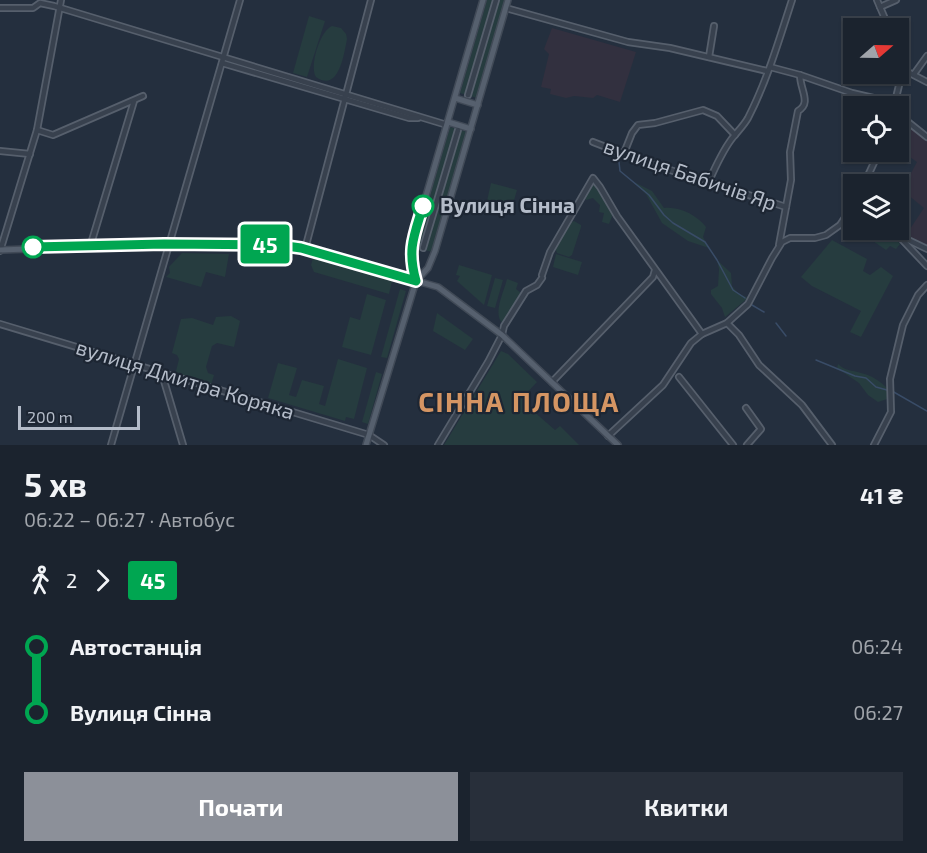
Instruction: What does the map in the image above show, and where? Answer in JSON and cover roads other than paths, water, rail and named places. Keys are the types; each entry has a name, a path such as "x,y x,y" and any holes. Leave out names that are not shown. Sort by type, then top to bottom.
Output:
{"main road":[{"path":"416,281 411,262 412,244 483,0"},
{"path":"366,445 416,281 428,268 435,251 508,0"},
{"path":"455,98 478,105"},
{"path":"447,124 471,129"},
{"path":"0,250 169,244 279,245 305,249 438,287 502,335 618,445"}],"street":[{"path":"0,250 37,130 60,0"},
{"path":"111,445 240,0"},
{"path":"305,249 371,0"},
{"path":"468,95 496,0"},
{"path":"709,181 718,161 748,116 769,69 792,0"},
{"path":"877,0 885,18"},
{"path":"880,7 896,0"},
{"path":"0,8 33,8 40,3 222,61 447,124"},
{"path":"506,8 628,42 670,48 800,75 863,96"},
{"path":"709,57 714,26"},
{"path":"914,74 927,56"},
{"path":"909,72 927,82"},
{"path":"608,436 663,385 691,343 702,334 727,323 750,302 779,246 791,180 790,159 798,111 804,107 806,102 801,88 800,75"},
{"path":"37,130 53,135 143,96"},
{"path":"90,246 134,101"},
{"path":"624,153 632,133 638,126 700,110 713,113 735,135"},
{"path":"909,123 927,137"},
{"path":"423,248 458,130"},
{"name":"вулиця Бабичів Яр","path":"593,142 642,161 786,207"},
{"path":"0,151 30,154"},
{"path":"438,445 502,335 504,326 526,291 537,285 550,252 593,178 612,209 702,334"},
{"path":"779,246 790,238 815,238 826,235 843,220"},
{"path":"902,240 927,266"},
{"path":"907,240 927,249"},
{"path":"552,382 653,277 654,267"},
{"path":"653,277 664,282"},
{"path":"874,445 890,415 890,379 903,325 918,295 927,285"},
{"path":"727,323 739,335 759,365 802,405 832,445"},
{"name":"вулиця Дмитра Коряка","path":"0,324 369,435 384,445"},
{"path":"162,374 183,445"},
{"path":"679,377 733,445"},
{"path":"746,408 761,429 747,445"}],"waterway":[{"path":"619,162 620,171 649,195 664,215 705,242 733,290 745,298"},
{"path":"752,305 764,312"},
{"path":"776,323 786,336"},
{"path":"816,360 855,376 866,378 876,387 887,390"},
{"path":"892,391 927,411"}],"place":[{"name":"Вулиця Сінна","path":"423,206"}],"district":[{"name":"СІННА ПЛОЩА","path":"519,403"}]}
